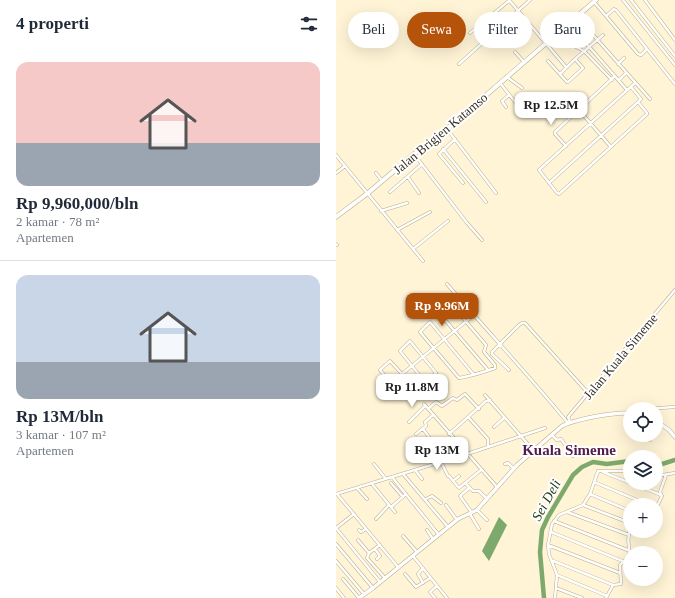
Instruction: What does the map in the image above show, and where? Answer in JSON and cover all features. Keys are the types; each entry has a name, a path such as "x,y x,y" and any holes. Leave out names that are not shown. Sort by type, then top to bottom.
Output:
{"main road":[{"name":"Jalan Brigjen Katamso","path":"582,12 595,1"},
{"name":"Jalan Brigjen Katamso","path":"336,217 368,194 414,154 447,129 540,48"},
{"path":"359,598 457,520 477,510 514,469 552,435 569,423 607,415 623,414"},
{"path":"663,426 675,437"}],"street":[{"path":"470,33 510,0 540,38"},
{"path":"459,64 517,10 530,0"},
{"path":"623,0 675,65"},
{"path":"631,0 675,56"},
{"path":"645,0 675,40"},
{"path":"595,1 638,54 641,55 647,49"},
{"path":"606,16 614,9 616,10 675,84"},
{"path":"597,40 603,35"},
{"path":"595,38 650,99"},
{"path":"549,48 566,67"},
{"path":"579,48 584,51 612,80"},
{"path":"560,74 588,48"},
{"path":"590,48 627,90"},
{"path":"515,52 524,62"},
{"path":"618,64 624,58"},
{"path":"548,61 568,82 582,69 575,59"},
{"path":"619,80 626,73"},
{"path":"566,146 555,133 615,76"},
{"path":"507,77 522,88"},
{"path":"635,83 539,170 556,193 559,194 647,114 638,102"},
{"path":"500,84 518,107"},
{"path":"631,87 641,99"},
{"path":"506,107 502,102 509,95"},
{"path":"548,183 646,95"},
{"path":"579,110 611,147"},
{"path":"447,129 496,193"},
{"path":"455,139 438,154 463,182"},
{"path":"443,149 486,202"},
{"path":"414,154 466,223 482,240"},
{"path":"336,155 423,261"},
{"path":"390,192 422,164"},
{"path":"336,173 346,166"},
{"path":"376,173 382,181"},
{"path":"408,177 419,193"},
{"path":"381,211 406,203"},
{"path":"398,230 430,212"},
{"path":"413,249 448,221"},
{"path":"447,284 569,423"},
{"name":"Jalan Kuala Simeme","path":"569,423 568,418 675,290"},
{"path":"474,375 430,322 420,332 458,378 474,375 495,368 496,366 484,352 486,345 451,305 440,314 488,370"},
{"path":"402,374 474,315"},
{"path":"509,370 492,353 499,344 519,325 525,323 588,393"},
{"path":"410,384 392,384 380,370 390,362 410,384 416,388 436,373 410,341 400,351 424,381"},
{"path":"428,409 436,402 442,406 453,398 457,400 465,394 479,409"},
{"path":"485,395 534,451"},
{"path":"449,434 469,418 486,401 490,400"},
{"path":"409,422 425,405 460,447 497,487"},
{"path":"663,408 675,407"},
{"path":"416,434 426,426 425,422 433,415"},
{"path":"469,418 488,439 488,447"},
{"path":"494,427 504,418"},
{"path":"398,567 336,494 467,454 544,428"},
{"path":"423,429 429,437"},
{"path":"552,435 557,440 561,439 573,456"},
{"path":"448,456 460,447"},
{"path":"441,462 448,476 458,488 481,470"},
{"path":"374,464 386,479"},
{"path":"505,464 508,464 514,469"},
{"path":"415,470 422,479"},
{"path":"600,471 623,480"},
{"path":"555,598 557,575 549,554 548,545 554,520 559,515 582,504 590,494 597,472 623,471"},
{"path":"663,475 675,473"},
{"path":"403,474 426,499 448,527"},
{"path":"661,498 662,495 660,492 666,475"},
{"path":"453,481 459,476"},
{"path":"392,477 438,535"},
{"path":"594,482 632,498"},
{"path":"391,483 402,497"},
{"path":"465,483 473,492 479,491 487,498"},
{"path":"372,484 395,512"},
{"path":"357,488 367,499"},
{"path":"469,488 460,496 479,529"},
{"path":"649,490 662,495"},
{"path":"376,519 406,494"},
{"path":"590,494 623,508"},
{"path":"426,499 432,496 441,503"},
{"path":"582,504 623,520"},
{"path":"446,505 457,520"},
{"path":"477,510 487,520"},
{"path":"567,512 623,533"},
{"path":"354,514 336,528 380,582"},
{"path":"554,520 623,548"},
{"path":"359,530 361,532 366,529"},
{"path":"427,530 433,539"},
{"path":"551,532 623,561"},
{"path":"403,536 417,552"},
{"path":"358,540 370,554"},
{"path":"336,544 373,588"},
{"path":"380,545 367,558 385,578"},
{"path":"548,545 620,573"},
{"path":"375,549 380,556 377,559"},
{"path":"413,556 447,598"},
{"path":"551,560 613,585 621,584 620,565 623,563"},
{"path":"336,561 364,594"},
{"path":"423,568 418,574 423,583"},
{"path":"406,574 416,587 430,578"},
{"path":"557,575 606,597 613,585"},
{"path":"343,579 359,598"},
{"path":"435,598 430,592 437,586"},
{"path":"336,588 344,598"},
{"path":"556,588 582,598"}],"shaded area":[{"path":"499,517 507,525 489,561 482,551"}],"waterway":[{"name":"Sei Deli","path":"663,464 675,460"},
{"name":"Sei Deli","path":"544,598 540,552 542,530 548,517 573,475 582,467 593,462 607,464 623,462"}],"district":[{"name":"Kuala Simeme","path":"569,450"}]}
